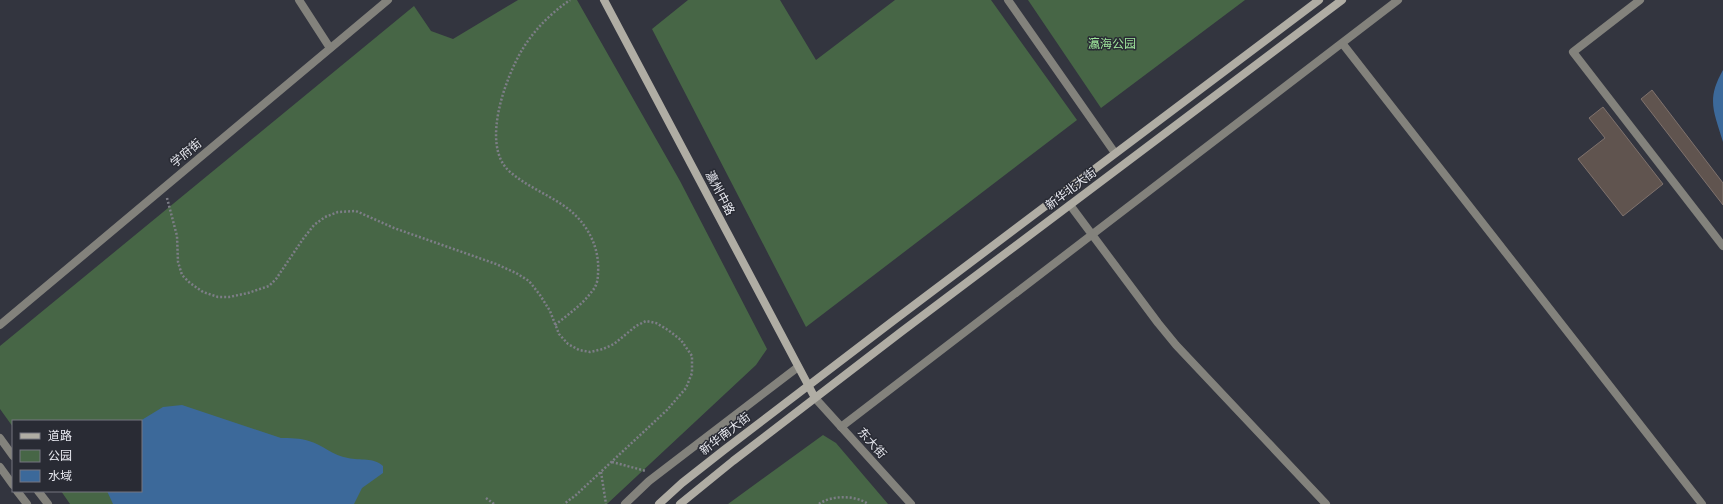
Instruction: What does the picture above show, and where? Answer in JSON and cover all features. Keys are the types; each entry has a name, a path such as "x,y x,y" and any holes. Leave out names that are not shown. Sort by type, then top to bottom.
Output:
{"main road":[{"name":"瀛州中路","path":"604,0 815,398"},
{"name":"新华北大街","path":"808,386 1319,0"},
{"name":"新华北大街","path":"815,398 1342,0"},
{"name":"新华南大街","path":"659,504 682,483 808,386"},
{"path":"680,504 815,398"}],"street":[{"path":"299,0 330,48"},
{"name":"学府街","path":"0,325 388,0"},
{"path":"1008,0 1115,154"},
{"path":"841,427 1398,0"},
{"path":"1640,0 1573,52 1723,246"},
{"path":"1342,43 1702,504"},
{"path":"1070,205 1176,345 1326,504"},
{"path":"625,504 658,475 798,367"},
{"name":"东大街","path":"815,398 911,504"},
{"path":"0,438 12,455"},
{"path":"0,467 12,484"},
{"path":"18,492 27,504"},
{"path":"39,492 48,504"}],"path":[{"path":"555,325 581,304 594,289 598,279 599,268 597,248 587,229 576,215 507,169 496,143 495,130 499,107 509,77 522,50 539,27 555,11 570,0"},
{"path":"164,187 177,236 178,262 182,275 203,292 218,297 229,297 248,293 269,286 276,279 303,238 314,225 325,217 338,212 356,211 394,228 496,264 529,281 550,311 559,334 568,344 579,350 590,352 603,349 614,344 636,326 646,321 656,323 681,340 692,356 692,373 686,388 667,410 576,495 564,504"},
{"path":"612,462 658,475"},
{"path":"601,472 606,504"},
{"path":"820,504 825,500 838,497 864,501 868,504"},
{"path":"486,498 494,504"}],"green space":[{"path":"518,0 577,0 680,181 767,349 756,365 607,504 70,504 62,492 142,492 142,420 12,420 12,426 0,409 0,346 414,6 431,31 453,39"},
{"path":"688,0 780,0 816,60 895,0 991,0 1077,120 806,327 652,29"},
{"name":"瀛海公园","path":"1028,0 1245,0 1101,108"},
{"path":"823,435 836,443 888,504 728,504"}],"water":[{"path":"1723,70 1723,142 1713,106 1713,98 1718,80"},
{"path":"182,405 281,438 309,441 343,457 375,461 383,466 383,473 362,488 354,504 113,504 107,492 142,492 142,420 163,407"}],"building":[{"path":"1652,90 1723,183 1723,205 1641,99"},
{"path":"1603,107 1663,184 1623,216 1578,159 1605,138 1589,118"}]}
